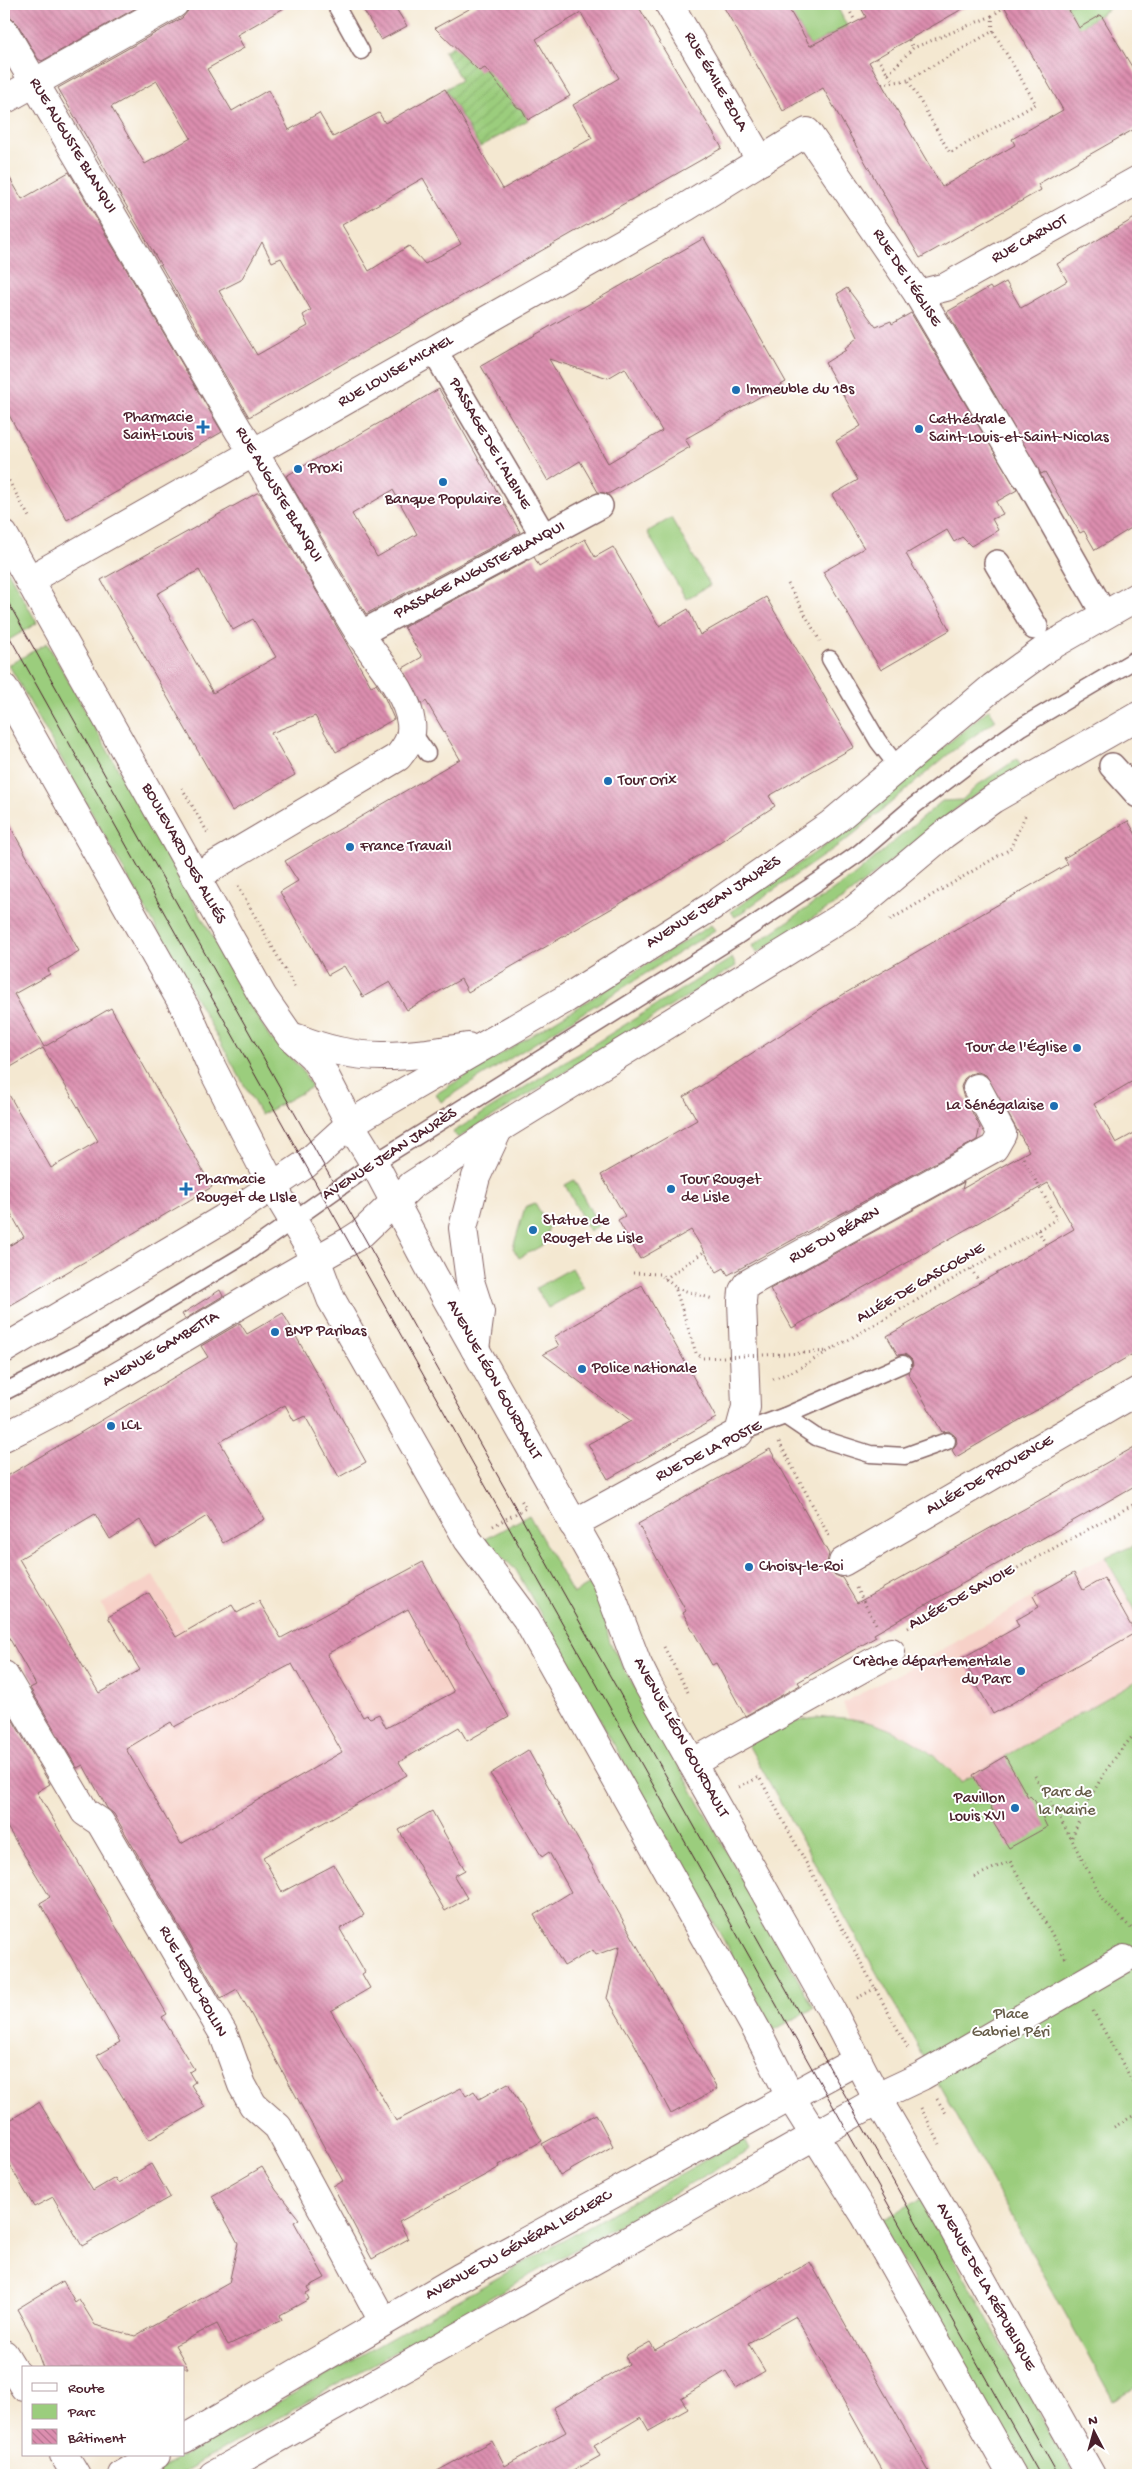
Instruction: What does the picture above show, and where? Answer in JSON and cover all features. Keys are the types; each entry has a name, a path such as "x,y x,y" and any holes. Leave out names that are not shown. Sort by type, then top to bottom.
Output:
{"main road":[{"path":"4,100 174,4"},
{"name":"RUE ÉMILE ZOLA","path":"669,4 761,161"},
{"name":"RUE AUGUSTE BLANQUI","path":"4,31 360,634 402,698 410,716 411,730"},
{"name":"RUE DE L'ÉGLISE","path":"761,161 808,132 918,294 1025,475"},
{"name":"RUE LOUISE MICHEL","path":"29,580 723,186 761,161"},
{"name":"RUE CARNOT","path":"918,294 946,287 1138,180"},
{"name":"BOULEVARD DES ALLIÉS","path":"4,535 263,997 290,1036 313,1057 322,1070 350,1124 374,1163"},
{"name":"AVENUE JEAN JAURÈS","path":"273,1187 319,1154 350,1124 482,1045 567,998 714,905 831,824 992,688 1047,648 1138,596"},
{"path":"4,688 188,1014 212,1068 273,1187 316,1260 331,1299 468,1540 526,1618 756,2029 790,2096 866,2217 1012,2475"},
{"path":"316,1260 362,1233 412,1185 498,1129 855,909 943,834 993,799 1138,716"},
{"path":"196,877 398,757 410,739 411,730"},
{"path":"290,1036 325,1050 385,1057 420,1055 482,1045"},
{"path":"977,1088 1002,1134 994,1148"},
{"path":"475,1349 480,1312 470,1281 464,1228 476,1177 498,1129"},
{"name":"RUE DU BÉARN","path":"739,1432 746,1408 742,1301 743,1291 747,1284 994,1148"},
{"name":"AVENUE LÉON GOURDAULT","path":"374,1163 475,1349 605,1579 637,1663 858,2060 878,2100"},
{"path":"4,1349 223,1219 273,1187"},
{"name":"AVENUE GAMBETTA","path":"4,1437 67,1406 316,1260"},
{"name":"ALLÉE DE PROVENCE","path":"842,1562 1138,1391"},
{"name":"RUE DE LA POSTE","path":"573,1524 739,1432"},
{"path":"692,1763 891,1652"},
{"name":"RUE LEDRU-ROLLIN","path":"4,1675 86,1812 100,1822 223,2034 242,2085 253,2106 278,2127 383,2321"},
{"path":"213,2475 759,2165 815,2136 878,2100 890,2091 922,2076 1124,1959"},
{"name":"AVENUE DU GÉNÉRAL LECLERC","path":"185,2438 383,2321 858,2060"},
{"name":"AVENUE DE LA RÉPUBLIQUE","path":"878,2100 1091,2475"},
{"path":"4,2354 22,2385"},
{"path":"65,2456 76,2475"},
{"path":"122,2475 154,2456"}],"street":[{"name":"PASSAGE DE L'ALBINE","path":"434,350 544,537"},
{"path":"1025,475 1104,614"},
{"name":"PASSAGE AUGUSTE-BLANQUI","path":"360,634 600,506"},
{"path":"997,564 1035,627"},
{"path":"1112,766 1138,795"}],"lane":[{"path":"335,4 361,51"},
{"name":"AVENUE JEAN JAURÈS","path":"292,1222 374,1163 734,938 859,853 944,781 1021,727 1138,658"},
{"path":"830,659 878,741 898,767"},
{"path":"411,730 427,753"},
{"path":"4,1392 82,1352 244,1254 292,1222"},
{"name":"RUE DE LA POSTE","path":"739,1432 785,1416 903,1364"},
{"path":"785,1416 816,1437 870,1454 905,1456 947,1441"}],"path":[{"path":"846,4 855,21"},
{"path":"888,74 913,48 992,16 1004,7"},
{"path":"908,80 950,153 1036,104 993,31 992,16"},
{"path":"882,84 908,80 993,31"},
{"path":"909,40 913,48"},
{"path":"877,58 894,82"},
{"path":"788,584 830,659"},
{"name":"ALLÉE DE GASCOGNE","path":"796,1370 1057,1219 1028,1162 1021,1154 1006,1154 994,1148"},
{"path":"1038,1230 1046,1245"},
{"path":"665,1279 704,1252"},
{"path":"971,1269 980,1283"},
{"path":"634,1273 660,1274 675,1287 721,1301"},
{"path":"675,1287 696,1353 703,1358 830,1350"},
{"path":"486,1530 526,1508 521,1500"},
{"name":"ALLÉE DE SAVOIE","path":"891,1652 900,1632 1138,1502"},
{"path":"1071,1838 1082,1812 1108,1768 1138,1731"},
{"path":"1035,1776 1071,1838 1103,1900 1138,1934"},
{"path":"715,1802 759,1778 922,2076"},
{"path":"1114,2127 1138,2113"}],"shaded area":[{"name":"Crèche départementale du Parc","path":"1105,1557 1138,1615 1138,1680 961,1782 945,1764 908,1737 876,1724 850,1720 843,1703 921,1662"},
{"path":"153,1576 212,1675 385,1583 501,1703 160,1900 56,1719 139,1670 101,1604"}],"green space":[{"path":"529,4 535,15 483,68 496,74 514,100 511,103 522,109 528,120 480,147 445,89 461,80 444,51"},
{"path":"786,4 836,4 847,26 810,46"},
{"path":"1059,4 1116,4 1079,28 1066,5 1061,8"},
{"path":"671,518 710,585 686,599 647,532"},
{"path":"4,564 37,623 4,643"},
{"path":"47,643 271,1040 274,1040 302,1070 312,1087 261,1115 9,665"},
{"path":"989,709 996,720 951,752 849,838 735,917 730,912 837,837"},
{"path":"1017,759 1021,767 962,804 843,899 757,953 752,946 851,878 942,801 962,800 978,785"},
{"path":"711,925 715,930 441,1102 436,1094"},
{"path":"732,958 736,966 458,1138 453,1132"},
{"path":"574,1180 599,1226 589,1231 565,1185"},
{"path":"535,1203 549,1227 543,1245 519,1258 513,1248 525,1207"},
{"path":"572,1268 584,1288 548,1308 536,1288"},
{"path":"529,1515 573,1594 590,1584 601,1605 610,1643 814,2008 774,2030 516,1570 484,1540"},
{"path":"1138,1544 1138,1615 1105,1557"},
{"name":"Place Gabriel Péri","path":"1138,1680 1138,2385 1113,2400 906,2025 746,1741 783,1726 819,1718 865,1721 887,1728 908,1738 927,1751 961,1782"},
{"path":"744,2138 750,2150 178,2475 150,2475"},
{"path":"921,2198 1073,2474 1023,2475 880,2222"}],"building":[{"path":"4,4 143,4 42,61 38,59 17,23 11,17 4,15"},
{"path":"190,4 291,4 237,35 244,48 207,69 232,111 268,90 289,130 319,113 333,137 379,113 385,123 445,89 503,189 592,138 573,105 619,78 581,13 536,39 570,96 528,120 522,109 517,107 485,68 479,71 435,28 478,4 637,4 722,148 249,417 58,88 182,18 188,11","holes":["157,81 191,138 145,164 111,107","423,178 461,244 425,264 409,246 369,271 342,225","262,242 272,262 281,258 311,310 303,315 308,326 257,355 219,291 241,280"]},
{"path":"360,4 393,4 407,26 381,40"},
{"path":"722,4 786,4 810,46 866,17 859,4 971,4 869,62 942,187 1015,145 1012,139 1063,110 1003,4 1063,4 1066,5 1079,28 1101,15 1138,77 1138,127 1038,184 1041,190 920,258 823,88 783,111"},
{"path":"4,168 22,199 69,172 222,432 67,520 4,406"},
{"path":"1138,216 1138,524 1095,550 1084,531 1080,533 1045,472 1041,474 947,312 990,287 992,290 1006,282 1021,308 1067,281 1057,264"},
{"path":"704,238 786,382 685,439 690,447 608,494 598,492 580,461 548,481 481,366","holes":["549,359 608,378 625,368 662,431 608,463"]},
{"name":"Cathédrale Saint-Louis-et-Saint-Nicolas","path":"847,288 876,327 891,321 892,324 911,313 1017,490 996,502 1003,514 992,519 998,530 971,546 962,537 954,542 947,530 906,554 950,630 881,670 823,572 864,548 832,495 858,480 836,441 861,426 825,363 846,350 845,348 858,337 837,294"},
{"path":"439,389 520,532 366,614 286,476","holes":["393,490 417,534 377,557 352,514"]},
{"path":"260,493 371,686 376,684 384,696 394,719 336,752 315,716 271,733 295,775 232,811 101,580","holes":["199,570 233,630 253,619 276,657 213,693 157,594"]},
{"name":"Tour Orix","path":"585,539 595,557 613,547 659,626 688,609 700,635 766,597 854,747 769,796 775,806 664,878 468,992 461,979 407,1010 390,982 363,997 344,966 328,975 280,892 298,881 285,861 460,759 426,701 422,704 403,668 422,657 404,627 534,557 539,566"},
{"path":"4,815 79,951 48,969 50,974 14,994 44,1047 111,1008 212,1187 4,1309 4,1249 24,1237 4,1201 4,1086 51,1168 98,1141 43,1048 4,1071"},
{"path":"1128,821 1138,838 1138,1078 1094,1104 1116,1143 1138,1131 1138,1351 956,1457 952,1450 957,1443 956,1437 949,1431 942,1432 908,1373 913,1366 912,1360 905,1354 898,1355 887,1336 1074,1229 1048,1183 792,1328 770,1289 964,1182 962,1189 1029,1151 986,1075 978,1072 970,1074 964,1079 961,1087 963,1095 980,1127 977,1140 728,1275 724,1268 717,1272 691,1230 640,1259 618,1220 625,1216 601,1175 697,1120 684,1097 844,994 1068,864 1064,858"},
{"path":"642,1285 716,1418 608,1479 588,1444 631,1421 543,1354 559,1346 554,1337"},
{"path":"220,1290 223,1296 185,1319 182,1314"},
{"path":"283,1313 366,1462 339,1477 305,1416 294,1421 285,1405 220,1442 265,1519 223,1543 207,1516 156,1547 140,1520 110,1539 95,1514 19,1559 99,1693 140,1670 108,1617 149,1593 176,1637 232,1605 237,1613 259,1601 281,1638 423,1562 509,1717 467,1741 459,1727 399,1762 407,1775 263,1857 282,1892 334,1865 364,1915 340,1929 365,1972 362,1974 370,1988 331,2011 396,2121 461,2088 466,2096 474,2091 479,2099 508,2083 542,2141 499,2165 500,2167 399,2222 408,2239 372,2259 333,2186 343,2181 237,1989 221,1998 114,1814 107,1808 83,1765 77,1768 30,1688 36,1685 4,1629 4,1478 208,1357 201,1346 240,1323 247,1334","holes":["408,1609 454,1692 386,1728 379,1714 370,1718 367,1715 363,1717 327,1654","292,1664 342,1752 181,1844 126,1749 171,1722 174,1727"]},
{"name":"Choisy-le-Roi","path":"1138,1445 1138,1484 874,1634 876,1637 798,1682 800,1685 745,1716 716,1663 712,1665 683,1613 686,1611 638,1524 770,1449 829,1554 827,1562 829,1569 835,1575 842,1578 857,1603"},
{"path":"1074,1573 1083,1590 1104,1578 1135,1633 993,1714 962,1658 1019,1626 1016,1620 1039,1607 1033,1596"},
{"path":"4,1705 50,1784 37,1792 167,2014 162,2017 194,2069 189,2072 195,2082 191,2085 205,2107 149,2140 97,2055 120,2042 40,1903 50,1897 4,1822"},
{"path":"528,1750 717,2089 671,2114 634,2043 607,1998 620,1946 596,1955 593,1950 564,1966 534,1915 571,1892 549,1852 542,1857 505,1795 490,1774"},
{"name":"Pavillon Louis XVI","path":"1005,1756 1028,1797 1030,1796 1035,1801 1047,1827 1009,1848 994,1824 992,1817 995,1815 973,1775"},
{"path":"432,1811 465,1870 454,1876 467,1898 445,1911 399,1830"},
{"path":"39,2102 93,2191 115,2178 118,2183 151,2164 170,2197 82,2246 53,2197 34,2207 4,2155 4,2124"},
{"path":"596,2114 613,2146 560,2176 542,2144"},
{"path":"262,2167 276,2190 299,2219 294,2222 325,2278 308,2287 310,2291 306,2293 309,2299 280,2315 282,2320 228,2345 217,2324 175,2345 188,2368 185,2368 185,2366 42,2366 30,2332 17,2309 63,2281 75,2302 79,2299 95,2325 135,2336 229,2283 238,2243 212,2196"},
{"path":"810,2262 931,2475 885,2475 796,2316 748,2343 765,2371 736,2388 726,2371 681,2398 688,2409 649,2431 641,2417 594,2445 600,2456 566,2475 430,2475 492,2441 505,2466 566,2432 553,2408 629,2364 625,2356 650,2342 655,2350"}],"tram line":[{"path":"4,595 1058,2475"},
{"path":"4,627 1040,2475"}],"place":[{"name":"Immeuble du 18s","path":"736,390"},
{"name":"Pharmacie Saint-Louis","path":"203,427"},
{"name":"Cathédrale Saint-Louis-et-Saint-Nicolas","path":"919,429"},
{"name":"Proxi","path":"298,469"},
{"name":"Banque Populaire","path":"443,482"},
{"name":"Tour Orix","path":"608,781"},
{"name":"France Travail","path":"350,847"},
{"name":"Tour de l'Église","path":"1077,1048"},
{"name":"La Sénégalaise","path":"1054,1106"},
{"name":"Pharmacie Rouget de LIsle","path":"186,1189"},
{"name":"Tour Rouget de Lisle","path":"671,1189"},
{"name":"Statue de Rouget de Lisle","path":"533,1230"},
{"name":"BNP Paribas","path":"275,1332"},
{"name":"Police nationale","path":"582,1369"},
{"name":"LCL","path":"111,1426"},
{"name":"Choisy-le-Roi","path":"749,1567"},
{"name":"Crèche départementale du Parc","path":"1021,1671"},
{"name":"Pavillon Louis XVI","path":"1015,1808"}],"park label":[{"name":"Parc de la Mairie","path":"1067,1802"}]}
